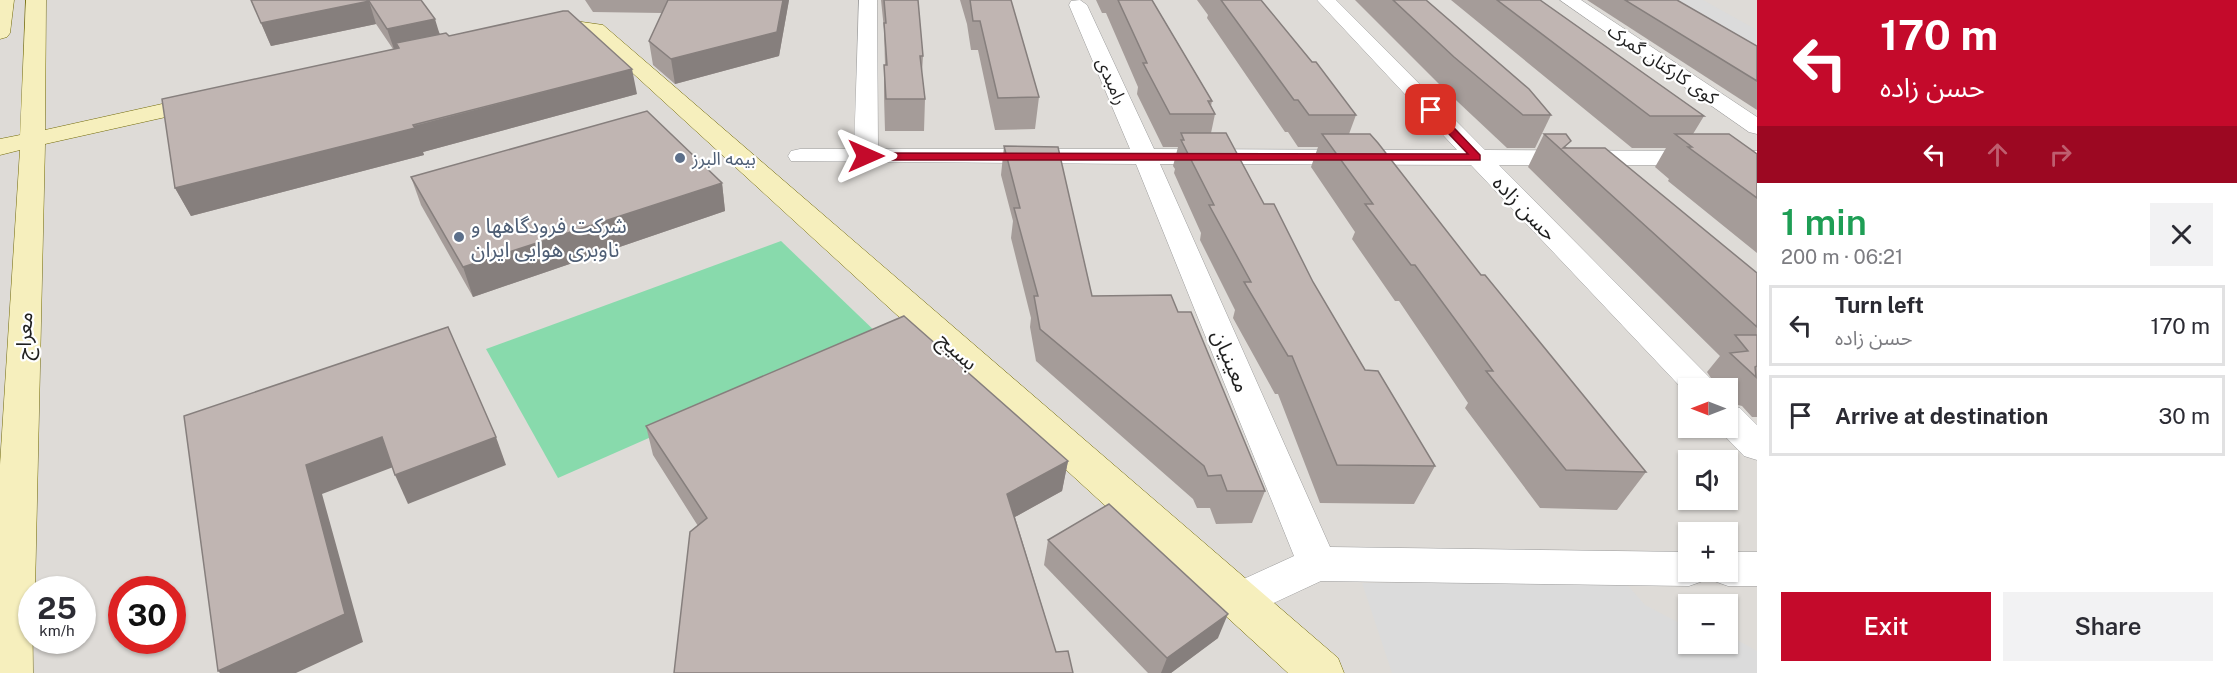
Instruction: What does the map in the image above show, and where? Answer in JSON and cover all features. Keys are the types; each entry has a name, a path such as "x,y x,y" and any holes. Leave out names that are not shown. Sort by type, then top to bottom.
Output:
{"main road":[{"path":"2,16 35,4"},
{"name":"معراج","path":"10,673 16,143 35,4"},
{"name":"بسیج","path":"556,9 522,32 568,26 596,29 1321,673"},
{"path":"16,143 226,97"}],"street":[{"path":"866,156 868,0"},
{"name":"حسن زاده","path":"1326,0 1690,378"},
{"name":"کوی کارکنان گمرک","path":"1569,0 1757,127"},
{"name":"رامبدی","path":"1078,5 1145,157"},
{"path":"800,156 1757,158"},
{"name":"معینیان","path":"1145,157 1317,564"},
{"path":"1738,427 1757,447"},
{"path":"1239,601 1317,564 1678,568"},
{"path":"1738,569 1757,569"}],"shaded area":[{"path":"0,0 1757,0 1757,673 0,673"},
{"path":"1646,0 1703,0 1757,30 1757,66"},
{"path":"1623,580 1645,605 1678,622 1678,654 1738,654 1738,641 1757,651 1757,673 1392,673 1362,583"}],"green space":[{"path":"781,241 880,336 558,478 486,349"}],"building":[{"path":"251,0 421,0 435,19 387,29 369,1 261,23"},
{"path":"668,0 783,0 777,32 671,59 649,41"},
{"path":"884,0 918,0 923,56 920,56 925,99 886,99"},
{"path":"970,0 1011,0 1039,97 998,98 980,21 973,21"},
{"path":"1118,0 1152,0 1212,101 1208,101 1215,114 1170,114 1143,63 1147,63"},
{"path":"1221,0 1261,0 1312,62 1316,62 1356,115 1309,115 1298,100 1294,100"},
{"path":"1393,0 1426,0 1529,89 1551,115 1523,115 1454,57"},
{"path":"1497,0 1540,0 1704,116 1650,116"},
{"path":"1625,0 1677,0 1757,46 1757,81"},
{"path":"568,11 632,69 413,125 415,128 175,188 162,99 399,48 396,43 446,33 449,36"},
{"path":"647,111 722,183 463,267 411,177"},
{"path":"1181,133 1226,133 1264,204 1274,204 1313,282 1365,370 1378,371 1435,466 1337,465 1292,356 1288,356 1244,282 1251,282 1209,205 1214,205 1181,140 1184,140"},
{"path":"1322,134 1370,134 1481,275 1485,275 1646,472 1566,470 1486,371 1493,371 1415,265 1411,265 1365,204 1373,204"},
{"path":"1544,134 1566,134 1571,141 1563,148 1605,148 1757,273 1757,327"},
{"path":"1675,134 1729,134 1757,154 1757,198 1688,147 1692,147"},
{"path":"1004,146 1058,147 1092,296 1171,295 1178,312 1191,312 1265,491 1227,491 1221,475 1208,476 1204,466 1040,329 1034,296 1038,296 1014,208 1020,208"},
{"path":"904,316 1068,461 1007,494 1056,652 1068,651 1073,673 674,673 690,532 707,518 646,426"},
{"path":"448,327 496,437 395,475 382,437 306,465 345,614 218,671 184,416"},
{"path":"1735,335 1757,335 1756,377 1730,353 1748,351"},
{"path":"1109,504 1228,614 1167,658 1048,540"}],"place":[{"name":"بیمه البرز","path":"680,158"},
{"name":"شرکت فرودگاهها و ناوبری هوایی ایران","path":"459,237"}],"route":[{"path":"866,156 1476,157 1431,110"}]}
